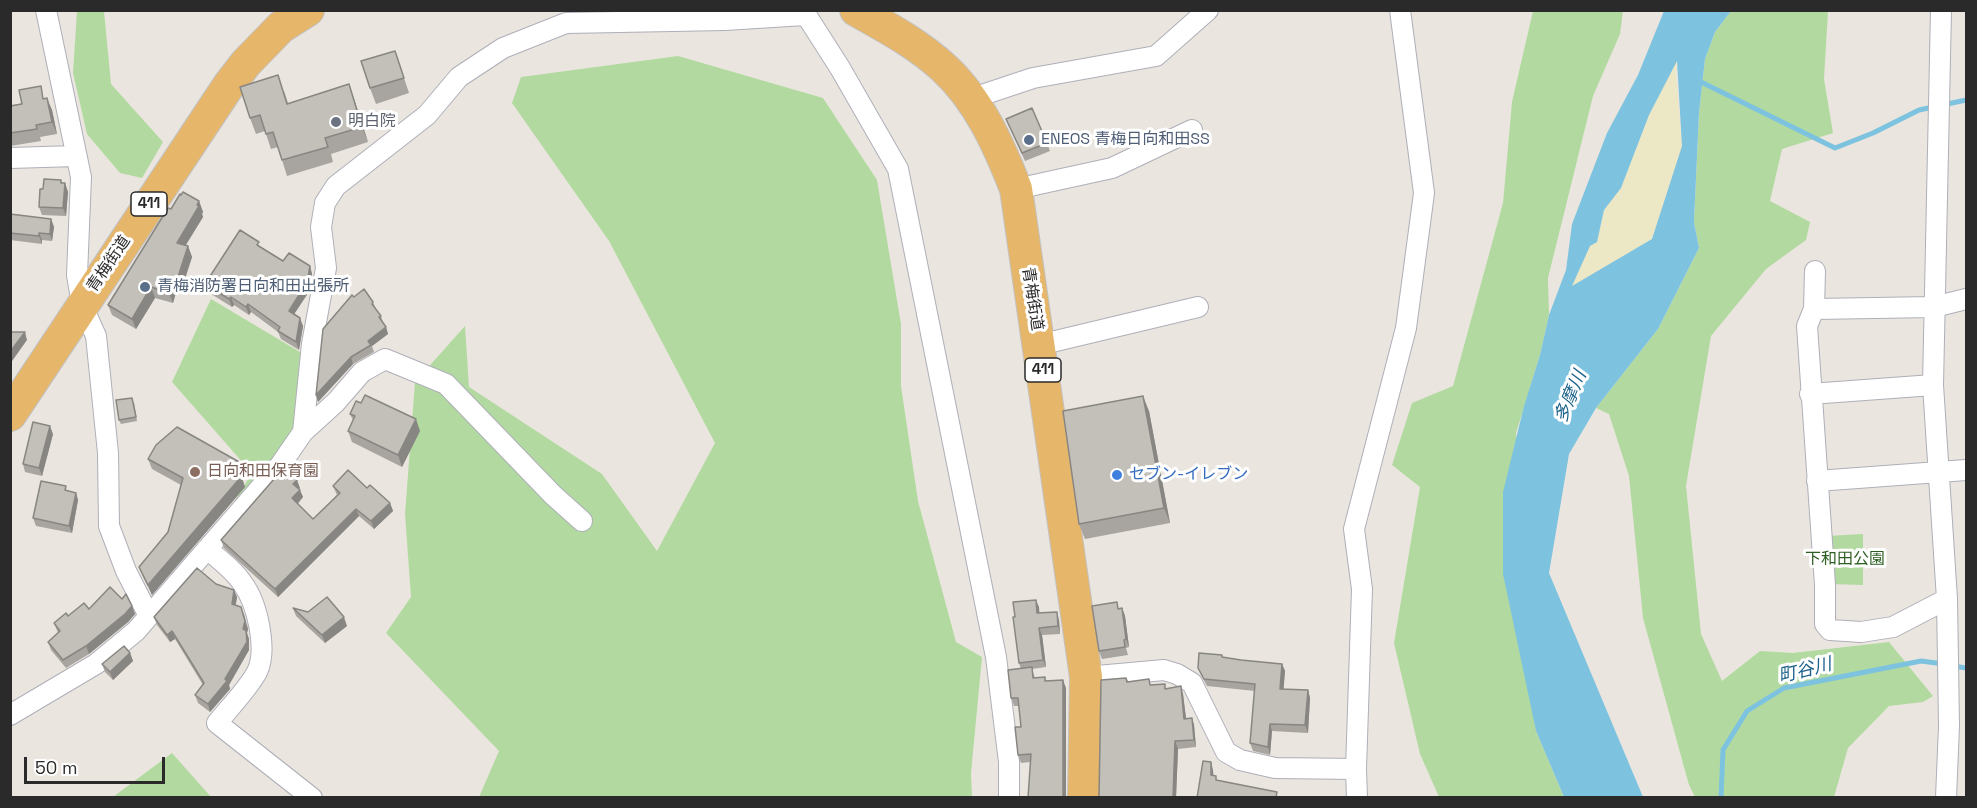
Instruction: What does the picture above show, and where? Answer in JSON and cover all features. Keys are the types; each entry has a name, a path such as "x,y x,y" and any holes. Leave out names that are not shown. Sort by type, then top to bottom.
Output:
{"highway":[{"name":"青梅街道","path":"10,415 235,78 281,27 308,10"},
{"name":"青梅街道","path":"856,10 897,33 945,68 988,125 1016,189 1086,677 1084,798"}],"street":[{"path":"46,10 81,177 77,275 82,305 96,336 108,453 109,526 126,571 149,616"},
{"path":"970,99 1033,78 1156,56 1208,10"},
{"path":"1357,798 1362,589 1354,529 1406,328 1424,194 1400,10"},
{"path":"1941,10 1933,385 1947,598 1949,726 1946,798"},
{"path":"303,432 312,344 326,268 321,227 325,203 336,186 427,116 459,77 502,48 566,23 725,20 804,13 840,68 898,169 996,657 1009,762 1009,798"},
{"path":"1016,189 1112,168 1192,130"},
{"path":"10,158 76,156"},
{"path":"1815,271 1814,309 1807,327 1825,585 1825,624 1830,630 1861,632 1893,627 1947,598"},
{"path":"1814,309 1934,307 1966,299"},
{"path":"1039,345 1198,307"},
{"path":"10,715 96,664 136,631 281,464 303,432 336,402 362,372 385,359 446,384 553,495 582,521"},
{"path":"1810,394 1933,385"},
{"path":"1816,481 1966,470"},
{"path":"207,549 244,585 255,607 261,644 260,663 256,673 217,723 312,798"},
{"path":"1086,677 1164,670 1177,674 1192,683 1226,752 1240,760 1275,768 1356,769"}],"green space":[{"path":"77,11 104,11 111,84 163,142 142,178 120,173 87,134 73,73"},
{"path":"1533,11 1623,11 1620,34 1593,96 1548,278 1549,315 1540,355 1516,433 1536,731 1564,797 1439,797 1420,754 1394,643 1420,487 1392,465 1412,403 1453,386 1503,203 1512,102"},
{"path":"1731,11 1828,11 1824,79 1833,133 1782,149 1770,201 1810,222 1806,240 1766,269 1711,336 1686,486 1701,634 1722,681 1760,651 1793,653 1889,642 1933,696 1923,702 1889,706 1848,748 1834,797 1695,797 1689,785 1643,618 1629,476 1609,414 1596,408 1658,329 1699,248 1694,222 1699,113 1705,59 1715,32"},
{"path":"678,56 823,98 877,180 901,324 901,386 918,501 956,642 982,657 971,773 972,797 479,797 499,751 386,633 411,597 405,514 415,382 465,326 469,387 602,474 657,551 715,443 609,241 512,103 521,77"},
{"path":"211,299 305,355 296,434 229,510 252,473 172,382"},
{"name":"下和田公園","path":"1863,534 1863,585 1829,584 1826,536"},
{"path":"172,753 211,797 113,797"}],"sand":[{"path":"1677,59 1676,76 1682,146 1652,239 1571,287 1590,246 1597,242 1604,210 1621,188 1649,115"}],"water":[{"name":"多摩川","path":"1664,11 1731,11 1715,32 1705,59 1699,113 1694,222 1699,248 1658,329 1596,408 1569,454 1549,573 1643,797 1564,797 1536,731 1503,574 1503,492 1549,315 1566,270 1572,224 1607,133 1638,75","holes":["1677,61 1682,146 1652,239 1572,286 1590,246 1597,242 1604,210 1621,188 1649,115"]}],"building":[{"path":"395,51 404,78 370,88 361,61"},
{"path":"278,75 287,104 349,84 362,127 325,138 328,147 282,160 273,132 266,134 260,115 250,118 240,87"},
{"path":"41,86 43,99 47,98 52,122 36,125 37,129 10,133 10,106 22,104 19,90"},
{"path":"1032,108 1047,143 1022,153 1006,119"},
{"path":"44,179 61,180 61,183 65,183 63,208 39,207 40,189 43,189"},
{"path":"183,192 199,201 197,205 199,206 177,243 188,246 177,280 174,279 169,293 151,287 132,319 108,305 168,208 171,209"},
{"path":"10,214 51,219 50,234 39,233 39,236 10,233"},
{"path":"240,230 259,242 257,245 283,261 289,253 310,266 307,282 289,311 300,318 296,342 278,331 280,327 248,304 246,307 205,284"},
{"path":"364,289 386,327 368,341 371,345 351,357 316,395 323,329 352,295 354,297"},
{"path":"10,332 25,332 10,352"},
{"path":"365,395 416,419 398,455 348,431 355,416 350,414 356,401 361,403"},
{"name":"セブン-イレブン","path":"1143,396 1164,508 1079,524 1063,411"},
{"path":"132,398 136,417 119,420 116,400"},
{"path":"33,422 50,426 39,468 23,464"},
{"path":"177,427 241,463 235,473 241,477 148,585 139,567 168,532 183,478 148,459 156,445"},
{"path":"285,470 297,480 293,484 300,490 292,498 313,519 340,493 333,486 348,470 367,488 370,485 390,503 371,521 356,509 275,589 221,540 281,471 283,473"},
{"path":"41,481 66,486 65,490 76,493 69,526 33,518"},
{"path":"197,568 216,584 234,590 232,604 241,607 247,642 225,679 227,681 208,704 195,695 204,683 172,631 167,635 154,617"},
{"path":"110,587 122,599 126,594 132,606 86,646 63,660 48,642 60,631 54,623 66,613 68,616 84,603 89,609"},
{"path":"327,597 344,617 322,635 293,608 308,612"},
{"path":"1036,600 1037,613 1057,612 1058,626 1039,628 1043,660 1019,663 1013,602"},
{"path":"1117,602 1118,609 1122,608 1125,647 1099,651 1092,606"},
{"path":"124,646 130,653 110,672 102,664"},
{"path":"1199,653 1282,664 1280,689 1308,690 1305,725 1270,724 1268,747 1250,743 1255,684 1204,679 1198,668"},
{"path":"1032,667 1033,678 1045,677 1045,681 1063,680 1063,798 1028,798 1031,754 1018,755 1015,727 1021,727 1018,698 1011,698 1008,670"},
{"path":"1126,678 1127,682 1149,679 1150,685 1165,684 1165,689 1181,686 1184,719 1192,718 1194,740 1175,741 1173,798 1099,798 1101,680"},
{"path":"1203,761 1211,762 1211,775 1216,776 1216,780 1277,792 1276,798 1197,798"}],"waterway":[{"path":"1697,80 1835,148 1873,133 1919,110 1966,100"},
{"name":"町谷川","path":"1721,798 1723,750 1747,711 1784,688 1921,661 1944,664"},
{"name":"町谷川","path":"1953,666 1966,668"}],"place":[{"name":"明白院","path":"336,122"},
{"name":"ENEOS 青梅日向和田SS","path":"1029,140"},
{"name":"青梅消防署日向和田出張所","path":"145,287"},
{"name":"日向和田保育園","path":"195,472"},
{"name":"セブン-イレブン","path":"1117,475"}]}
